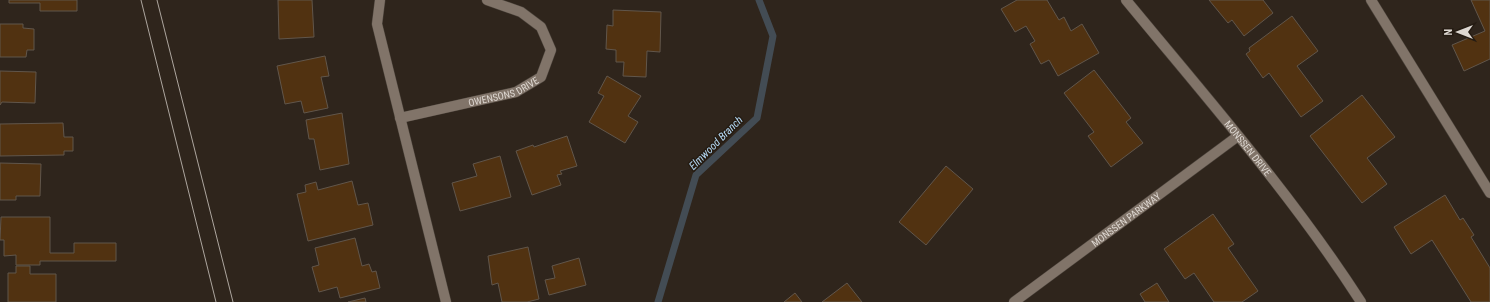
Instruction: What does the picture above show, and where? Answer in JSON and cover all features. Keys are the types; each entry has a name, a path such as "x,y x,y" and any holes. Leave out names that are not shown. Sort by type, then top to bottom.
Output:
{"street":[{"path":"380,0 377,24 446,302"},
{"name":"OWENSONS DRIVE","path":"400,118 516,92 541,77 551,50 541,27 521,12 487,0"},
{"name":"MONSSEN DRIVE","path":"1126,0 1238,136 1334,260 1361,302"},
{"path":"1371,0 1490,193"},
{"name":"MONSSEN PARKWAY","path":"1014,302 1238,136"}],"building":[{"path":"9,0 77,0 77,11 40,11 40,3 9,3"},
{"path":"278,0 312,0 314,37 279,39"},
{"path":"1017,0 1047,0 1059,20 1064,17 1071,31 1082,24 1099,53 1058,76 1049,60 1041,64 1030,44 1035,41 1026,26 1015,32 1001,9"},
{"path":"1209,0 1263,0 1273,13 1244,36 1232,20 1228,23"},
{"path":"1471,0 1490,0 1490,59 1464,71 1452,45 1485,31"},
{"path":"613,10 661,12 660,52 647,51 646,77 623,76 624,62 616,62 616,50 606,49 607,25 613,26"},
{"path":"1292,16 1318,51 1297,66 1323,101 1301,117 1269,73 1263,78 1246,54 1250,51 1249,48"},
{"path":"0,24 23,24 23,28 34,29 34,50 27,50 26,57 0,57"},
{"path":"325,56 329,76 321,77 328,108 304,113 301,101 285,104 277,66"},
{"path":"1094,70 1131,118 1126,122 1143,143 1111,167 1088,136 1094,132 1064,93"},
{"path":"0,71 36,72 35,103 2,102 0,105"},
{"path":"607,76 641,96 628,116 638,122 625,143 589,122 604,96 598,93"},
{"path":"1362,95 1395,137 1367,158 1387,184 1362,203 1310,136"},
{"path":"342,113 349,164 320,170 314,139 309,139 306,120"},
{"path":"63,123 64,137 73,137 73,151 64,151 64,155 0,156 0,124"},
{"path":"567,136 577,166 560,171 562,174 557,175 561,185 532,195 516,151 533,145 534,147"},
{"path":"500,156 511,197 460,211 452,183 477,176 473,164"},
{"path":"0,163 41,164 40,196 16,196 16,200 0,200"},
{"path":"946,166 973,189 926,245 899,222"},
{"path":"352,181 358,205 368,203 373,225 308,241 297,194 306,192 305,185 316,182 318,190"},
{"path":"1445,195 1460,220 1463,218 1474,235 1471,237 1490,268 1490,302 1471,302 1432,240 1411,254 1394,227"},
{"path":"1213,214 1234,244 1228,248 1258,291 1242,302 1214,302 1194,273 1185,279 1164,249"},
{"path":"1,217 50,217 50,253 74,253 74,243 116,243 116,261 40,261 40,265 16,265 16,255 4,256 4,240 0,240"},
{"path":"355,238 362,266 369,264 372,272 376,271 380,288 340,298 337,287 319,292 312,267 319,265 315,248"},
{"path":"528,247 539,299 527,302 502,302 498,283 492,285 488,256"},
{"path":"579,258 586,285 549,295 545,280 555,278 552,266"},
{"path":"16,266 30,266 30,274 56,274 56,302 8,302 8,273 16,273"},
{"path":"847,283 862,302 822,302"},
{"path":"1157,283 1169,302 1145,302 1140,294"},
{"path":"795,293 802,302 784,302"},
{"path":"365,298 366,302 348,302"}],"waterway":[{"name":"Elmwood Branch","path":"658,302 696,175 757,118 773,36 759,0"}],"tram line":[{"path":"141,0 216,302"},
{"path":"157,0 233,302"}]}
